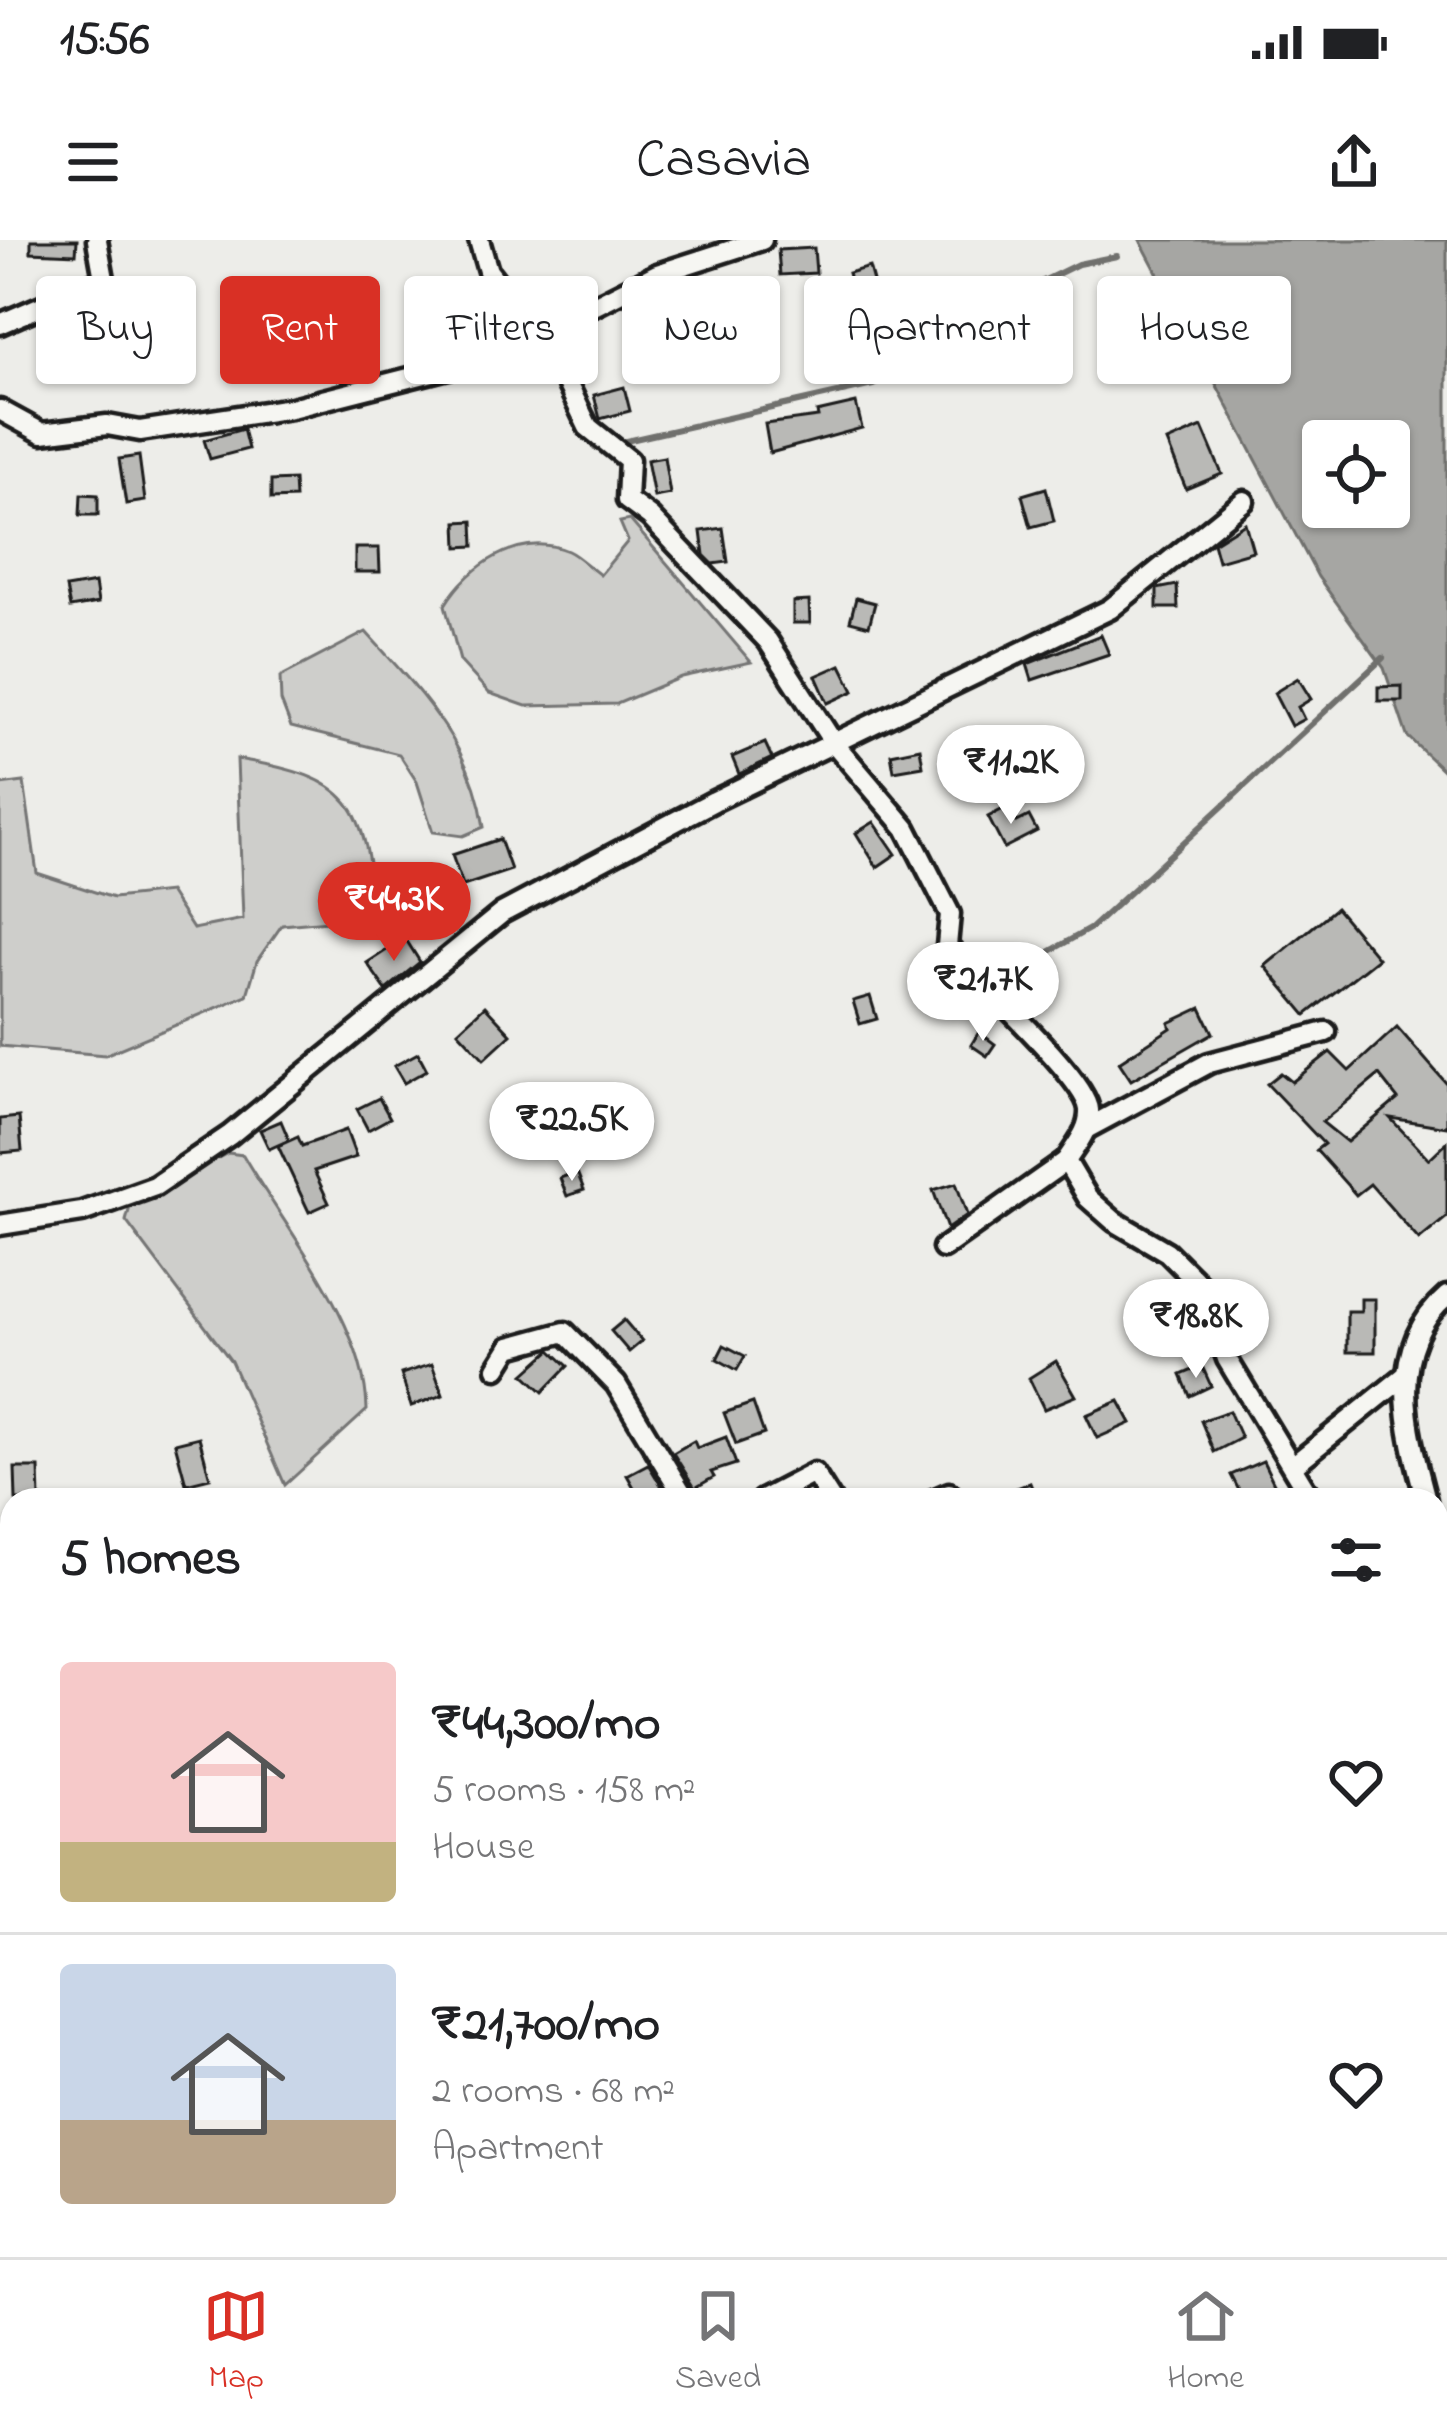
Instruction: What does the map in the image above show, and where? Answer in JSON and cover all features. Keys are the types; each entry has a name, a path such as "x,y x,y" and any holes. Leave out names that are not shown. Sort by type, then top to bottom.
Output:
{"street":[{"path":"0,323 104,279 98,240"},
{"path":"478,240 492,276"},
{"path":"598,304 657,274 762,240"},
{"path":"0,410 42,433 107,425 140,430 291,407 404,379"},
{"path":"567,384 588,427 629,460 628,500 650,517 768,641 833,742 906,828 950,914 947,946 986,992 1059,1060 1090,1106 1087,1129 1066,1161 943,1248"},
{"path":"0,1225 82,1212 155,1186 230,1135 502,913 833,742 1110,609 1244,501"},
{"path":"1087,1129 1209,1063 1325,1032"},
{"path":"1066,1161 1088,1198 1114,1222 1168,1252 1201,1286 1222,1349 1306,1488"},
{"path":"1424,1488 1405,1354 1423,1320 1447,1295"},
{"path":"497,1368 510,1347 565,1332 616,1384 679,1488"},
{"path":"1295,1464 1406,1376"},
{"path":"785,1488 814,1473 823,1488"}],"shaded area":[{"path":"1140,240 1447,240 1447,774 1407,736 1384,668 1318,577 1216,384 1291,384 1291,276 1159,276"},
{"path":"630,520 751,662 681,677 617,704 526,706 489,693 460,661 445,605 455,591 482,565 532,545 568,551 600,575 628,541 620,522"},
{"path":"366,632 424,698 456,745 478,797 484,827 463,836 433,832 417,782 399,754 291,727 281,701 280,677"},
{"path":"237,759 307,776 330,787 346,802 366,846 376,917 282,925 257,961 247,995 105,1055 0,1046 0,785 24,782 37,873 113,898 169,892 193,929 243,919"},
{"path":"228,1153 243,1155 321,1278 353,1344 363,1377 367,1410 285,1485 231,1361 126,1221 131,1203"}],"building":[{"path":"31,240 77,240 76,254 31,252"},
{"path":"814,248 816,273 780,275 778,250"},
{"path":"869,267 871,276 849,276"},
{"path":"624,387 630,411 600,419 594,395"},
{"path":"856,403 862,428 770,453 765,424 818,417 817,412"},
{"path":"1202,427 1222,474 1186,489 1167,442"},
{"path":"243,429 248,449 210,459 204,440"},
{"path":"139,456 145,501 126,504 119,459"},
{"path":"664,457 670,494 654,497 647,460"},
{"path":"294,480 295,498 271,499 271,481"},
{"path":"1046,488 1054,521 1031,527 1022,495"},
{"path":"81,494 98,495 98,515 80,515"},
{"path":"473,521 474,546 458,547 457,522"},
{"path":"1245,523 1253,551 1218,561 1213,543"},
{"path":"723,528 728,562 713,564 704,555 701,531"},
{"path":"355,548 379,548 380,572 355,572"},
{"path":"95,583 98,603 70,608 66,588"},
{"path":"1177,585 1178,608 1157,608 1157,589"},
{"path":"856,598 875,603 869,626 850,621"},
{"path":"809,601 810,623 793,623 793,602"},
{"path":"1101,635 1109,654 1032,680 1027,664"},
{"path":"841,665 854,691 828,703 816,676"},
{"path":"1298,678 1311,699 1298,707 1304,719 1291,726 1274,693"},
{"path":"1402,686 1402,701 1378,701 1378,687"},
{"path":"765,743 772,758 739,774 732,757"},
{"path":"920,748 923,766 894,771 891,754"},
{"path":"1009,806 1017,822 1029,816 1037,831 1004,848 988,817"},
{"path":"874,822 896,854 877,867 856,833"},
{"path":"500,839 511,870 463,886 452,855"},
{"path":"1336,908 1378,958 1306,1015 1265,966"},
{"path":"405,938 420,962 386,990 367,963"},
{"path":"870,996 877,1019 860,1024 853,1001"},
{"path":"485,1006 511,1034 484,1059 458,1031"},
{"path":"1201,1008 1213,1033 1131,1080 1119,1062 1171,1028 1169,1023"},
{"path":"1397,1027 1447,1084 1447,1127 1390,1118 1429,1159 1447,1142 1447,1217 1419,1240 1370,1184 1356,1195 1316,1150 1324,1144 1267,1084 1281,1073 1292,1082 1330,1052 1349,1071","holes":["1379,1075 1398,1099 1347,1142 1322,1122"]},
{"path":"979,1032 995,1044 987,1056 971,1045"},
{"path":"418,1053 427,1070 404,1083 394,1066"},
{"path":"379,1098 390,1118 368,1130 357,1109"},
{"path":"19,1117 22,1151 0,1153 0,1119"},
{"path":"281,1121 289,1140 269,1149 260,1130"},
{"path":"346,1130 356,1157 314,1171 329,1203 309,1212 278,1146 298,1137 302,1146"},
{"path":"577,1172 584,1190 567,1196 560,1178"},
{"path":"956,1183 967,1215 947,1229 933,1190"},
{"path":"1361,1299 1375,1299 1375,1352 1347,1352 1347,1311 1361,1311"},
{"path":"624,1320 642,1341 629,1352 611,1331"},
{"path":"724,1345 745,1356 737,1370 717,1359"},
{"path":"551,1350 568,1366 543,1392 524,1374"},
{"path":"1056,1361 1076,1396 1044,1409 1029,1378"},
{"path":"432,1364 443,1395 411,1406 401,1374"},
{"path":"1202,1366 1211,1386 1190,1396 1181,1375"},
{"path":"1119,1401 1131,1423 1097,1438 1086,1415"},
{"path":"753,1403 764,1434 736,1444 724,1413"},
{"path":"1229,1411 1241,1438 1214,1452 1201,1421"},
{"path":"199,1437 210,1478 186,1484 175,1443"},
{"path":"726,1437 736,1464 711,1472 714,1477 695,1488 673,1453 694,1441 697,1448"},
{"path":"1263,1461 1276,1488 1238,1488 1231,1475"},
{"path":"648,1464 663,1488 634,1488 627,1475"},
{"path":"15,1468 39,1468 40,1488 16,1488"}],"waterway":[{"path":"595,448 873,385 1002,323 1008,307 1030,301 1035,285 1078,264 1117,256"},
{"path":"1000,966 1027,952 1040,957 1091,928 1383,658"}]}
